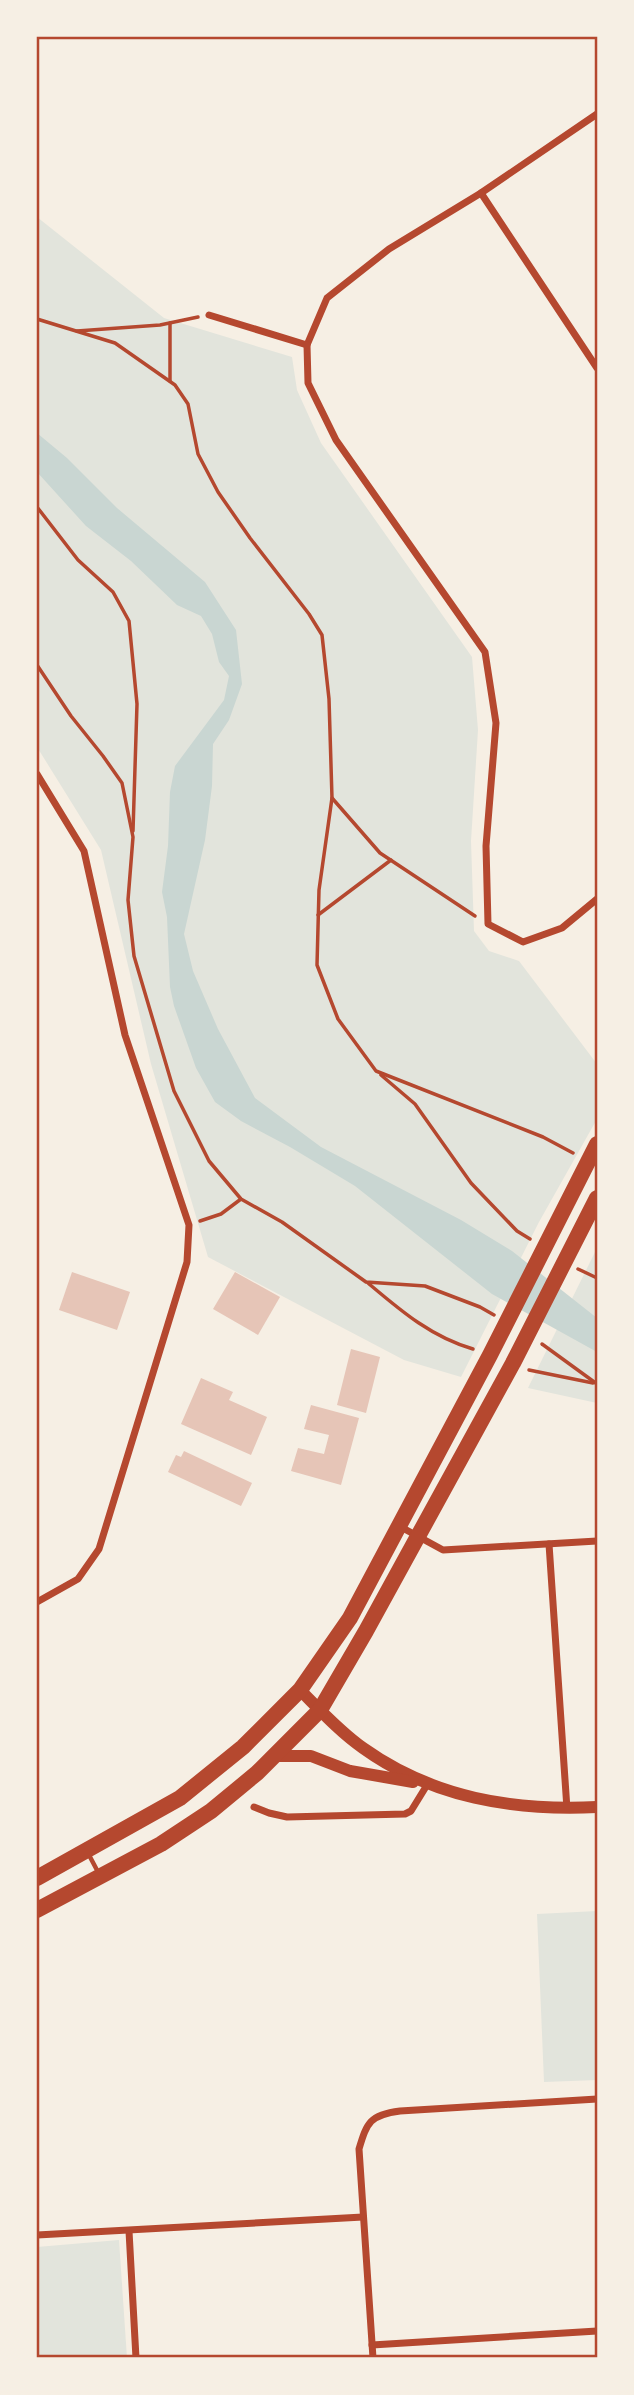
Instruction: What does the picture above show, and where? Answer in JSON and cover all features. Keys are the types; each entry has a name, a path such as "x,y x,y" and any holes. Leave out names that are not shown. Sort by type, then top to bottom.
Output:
{"main road":[{"path":"37,1878 188,1792 243,1747 300,1690 350,1618 597,1144"},
{"path":"37,1910 181,1832 211,1811 320,1710 527,1343 597,1198"}],"street":[{"path":"597,114 481,193 389,249 327,298 307,345 308,383 336,440 485,652 496,723 486,846 488,924 523,942 562,928 597,900"},
{"path":"481,193 597,368"},
{"path":"209,316 307,345"},
{"path":"37,774 83,851 125,1035 189,1225 187,1262 99,1549 78,1579 37,1602"},
{"path":"399,1526 443,1550 597,1541"},
{"path":"549,1544 566,1808"},
{"path":"300,1690 360,1746 427,1785"},
{"path":"273,1756 311,1756 350,1770 427,1785 486,1801 566,1808 597,1807"},
{"path":"254,1807 287,1817 405,1814 411,1811 427,1785"},
{"path":"373,2358 359,2150 364,2132 371,2122 381,2113 390,2112 597,2099"},
{"path":"37,2235 363,2217"},
{"path":"129,2231 136,2358"},
{"path":"372,2345 597,2331"}],"lane":[{"path":"86,1851 100,1876"}],"path":[{"path":"75,331 170,323 209,316"},
{"path":"37,319 114,343 170,381 188,404 198,454 218,492 250,538 287,583 322,635 330,699 332,798 320,890 317,965 338,1019 376,1071 415,1104 480,1192 517,1231 537,1244"},
{"path":"170,323 170,381"},
{"path":"37,507 78,559 113,592 129,621 137,704 133,837 128,900 134,956 174,1091 209,1161 241,1199 282,1222 366,1282 425,1286 481,1307 501,1319"},
{"path":"37,665 71,716 122,783 133,837"},
{"path":"332,798 380,853 488,924"},
{"path":"318,915 391,860"},
{"path":"376,1071 543,1137 587,1161"},
{"path":"189,1225 220,1214 241,1199"},
{"path":"568,1263 597,1278"},
{"path":"527,1343 554,1351 597,1384"}],"shaded area":[{"path":"37,217 164,318 292,357 297,390 321,443 472,657 478,730 471,841 474,931 489,951 519,961 597,1064 597,1119 539,1222 461,1377 404,1360 208,1257 151,1064 101,850 37,747"},
{"path":"37,433 67,458 117,508 205,582 236,630 242,684 229,720 213,744 212,786 205,840 184,934 193,971 218,1029 255,1098 321,1147 461,1220 512,1251 597,1318 597,1352 492,1294 355,1186 241,1121 215,1102 196,1068 174,1006 170,987 167,917 162,892 168,846 170,792 175,766 224,700 229,676 219,662 212,634 201,616 177,605 131,561 86,526 37,472"},
{"path":"597,1248 597,1403 528,1388 596,1250"},
{"path":"597,1911 597,2080 544,2082 537,1914"},
{"path":"119,2240 127,2358 37,2358 37,2247"}],"building":[{"path":"72,1272 130,1292 117,1330 59,1310"},
{"path":"235,1272 280,1297 258,1335 213,1309"},
{"path":"351,1349 380,1357 366,1413 337,1405"},
{"path":"201,1378 233,1392 229,1400 267,1417 251,1455 181,1424"},
{"path":"311,1405 359,1418 341,1485 291,1471 298,1448 324,1454 329,1435 304,1429"},
{"path":"184,1451 252,1483 241,1506 168,1472 176,1455 181,1457"}]}
